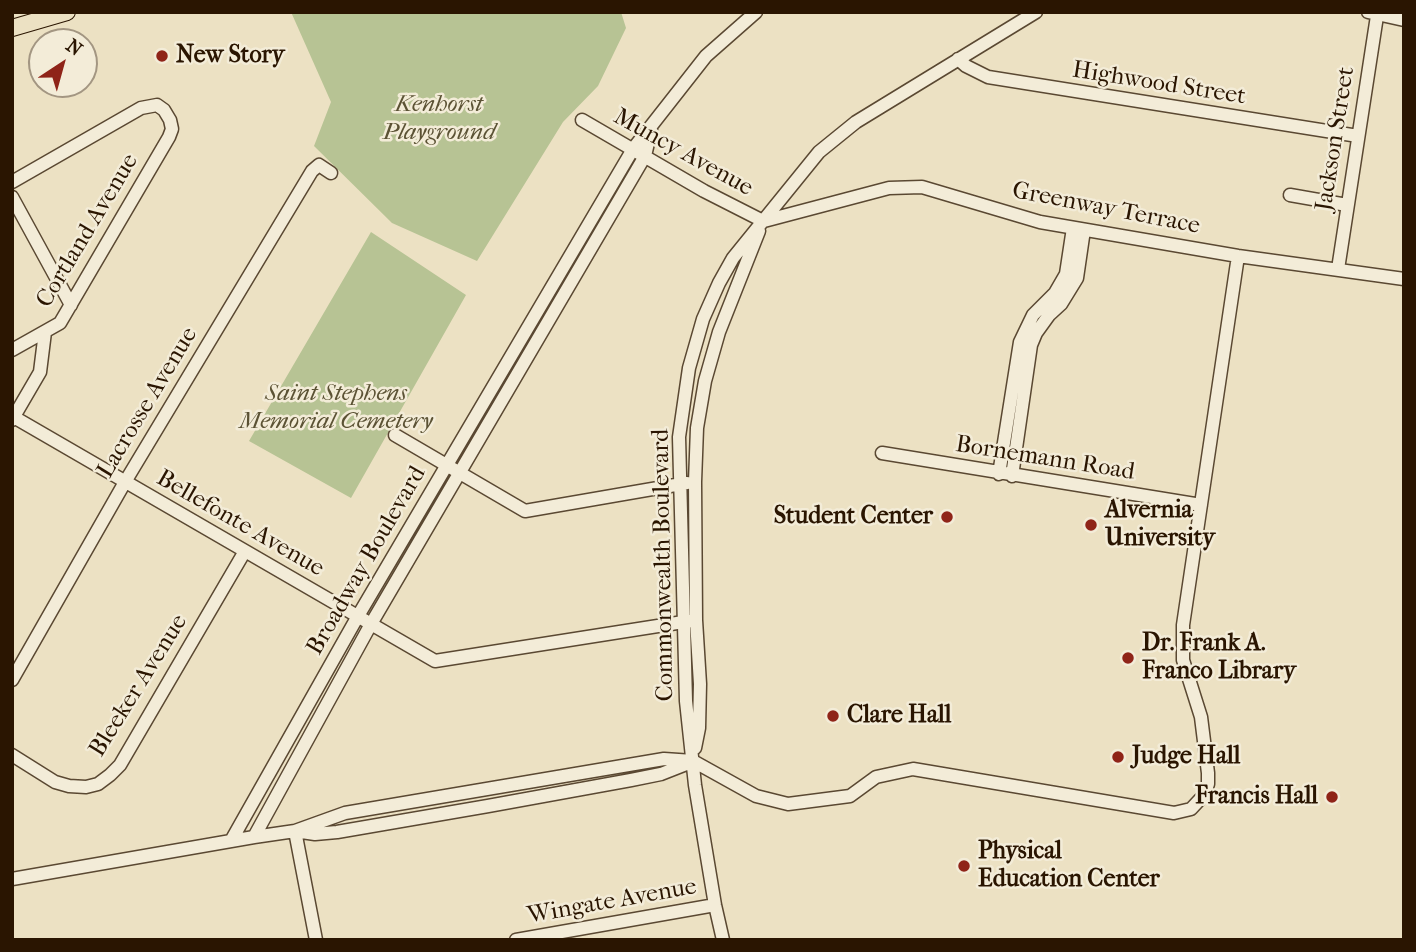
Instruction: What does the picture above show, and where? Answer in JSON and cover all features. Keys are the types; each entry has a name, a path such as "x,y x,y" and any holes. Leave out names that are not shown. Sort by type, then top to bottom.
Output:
{"main road":[{"path":"12,28 67,12"}],"street":[{"name":"Broadway Boulevard","path":"231,841 358,617 633,149 706,56 756,12"},
{"name":"Commonwealth Boulevard","path":"723,940 715,905 693,761 699,728 700,684 690,621 679,437 690,368 703,319 733,258 808,164 829,143 856,122 1036,12"},
{"path":"1373,14 1404,19"},
{"name":"Jackson Street","path":"1338,269 1373,14"},
{"name":"Highwood Street","path":"958,60 988,77 1358,136"},
{"name":"Cortland Avenue","path":"12,181 141,108 157,106 164,110 172,124 169,136 71,305 60,323 45,332 40,372 13,417"},
{"name":"Muncy Avenue","path":"582,120 704,191 763,221"},
{"name":"Broadway Boulevard","path":"254,837 371,624 645,156 653,126"},
{"name":"Lacrosse Avenue","path":"12,680 125,482 312,171 319,165 331,173"},
{"name":"Greenway Terrace","path":"763,221 903,185 948,193 1040,222 1238,256 1404,279"},
{"path":"1290,195 1347,205"},
{"path":"12,197 71,305"},
{"name":"Commonwealth Boulevard","path":"690,621 699,418 712,355 763,221"},
{"path":"1005,475 1020,342 1032,315 1055,293 1066,274 1078,229"},
{"path":"12,879 254,837 295,831 315,834 337,832 488,806 661,774 693,761 756,796 788,804 850,796 876,777 913,769 1174,813 1191,809 1200,802 1208,783 1208,773 1201,717 1183,660 1183,625 1238,256"},
{"path":"12,350 45,332"},
{"name":"Bellefonte Avenue","path":"13,417 435,661 690,621"},
{"path":"395,435 525,510 695,482"},
{"name":"Bornemann Road","path":"882,453 1201,505"},
{"name":"Bleeker Avenue","path":"12,755 55,782 69,786 86,787 98,784 120,765 245,551"},
{"path":"295,831 316,940"},
{"name":"Wingate Avenue","path":"516,940 715,905"}],"green space":[{"name":"Kenhorst Playground","path":"291,12 621,12 626,28 598,86 563,122 477,261 392,223 314,146 331,102"},
{"name":"Saint Stephens Memorial Cemetery","path":"371,232 466,295 351,498 249,441"}],"place":[{"name":"New Story","path":"162,56"},
{"name":"Student Center","path":"947,517"},
{"name":"Alvernia University","path":"1091,525"},
{"name":"Dr. Frank A. Franco Library","path":"1128,658"},
{"name":"Clare Hall","path":"833,716"},
{"name":"Judge Hall","path":"1118,757"},
{"name":"Francis Hall","path":"1332,797"},
{"name":"Physical Education Center","path":"964,866"}]}
